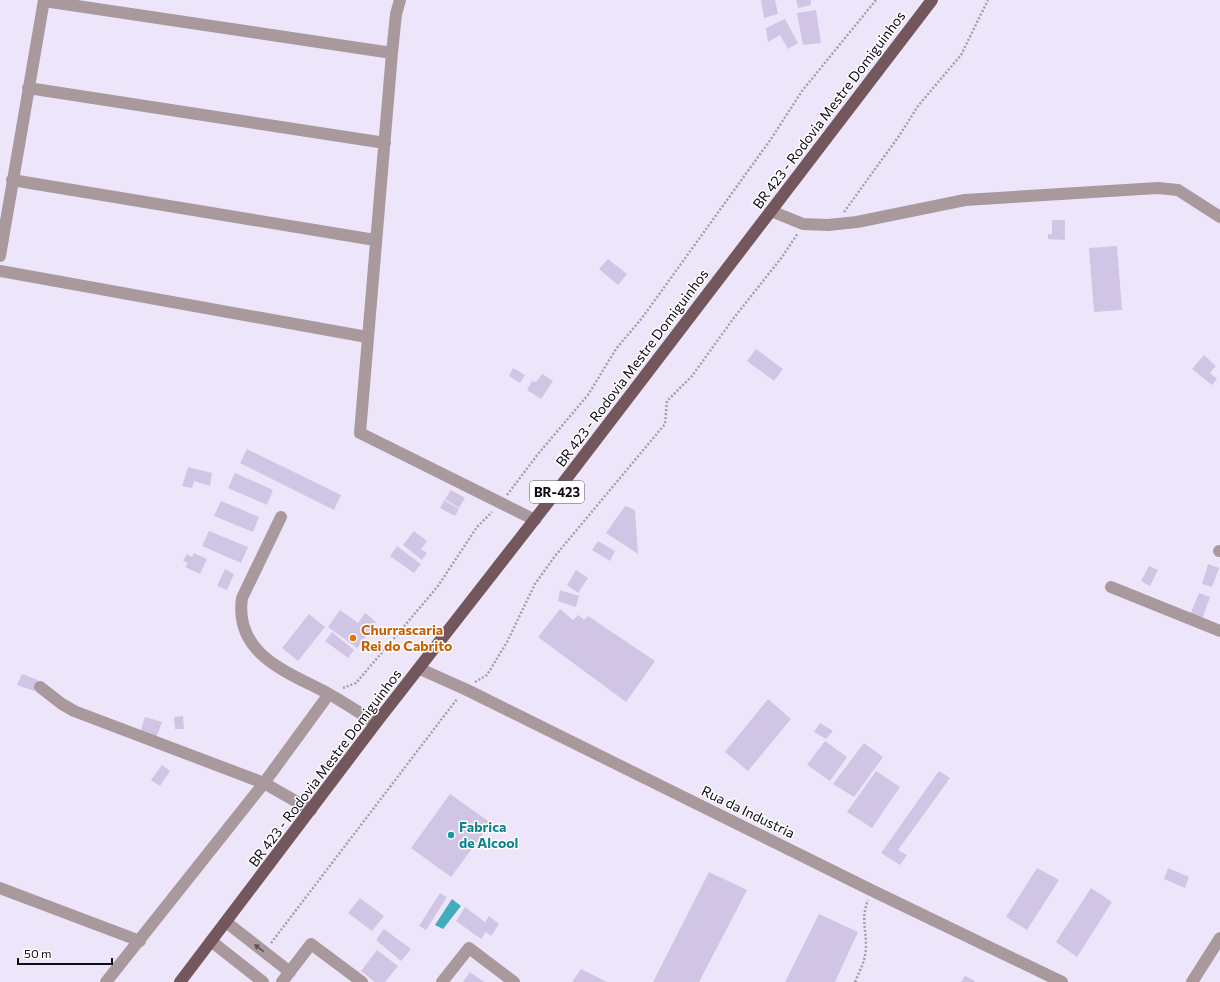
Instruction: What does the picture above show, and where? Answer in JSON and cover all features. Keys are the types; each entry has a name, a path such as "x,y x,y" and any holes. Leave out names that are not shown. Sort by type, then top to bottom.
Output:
{"main road":[{"name":"BR 423 - Rodovia Mestre Domiguinhos","path":"180,982 312,810 376,723 420,669 535,520 932,0"}],"street":[{"path":"0,256 44,0 392,53"},
{"path":"400,0 396,14 392,53 375,240 360,433 502,502 535,520"},
{"path":"28,88 385,143"},
{"path":"12,180 375,240"},
{"path":"771,211 803,224 828,225 857,222 965,200 1158,188 1178,190 1220,217"},
{"path":"0,271 367,336"},
{"path":"281,517 242,598 240,611 246,632 263,656 284,672 329,694 376,723"},
{"path":"1111,587 1220,631"},
{"name":"Rua da Industria","path":"420,669 465,689 871,890 1062,982"},
{"path":"40,687 53,698 74,711 264,783 312,810"},
{"path":"106,982 264,783 329,694"},
{"path":"0,888 140,941"},
{"path":"226,922 290,972"},
{"path":"1192,982 1220,938"},
{"path":"211,941 262,982"},
{"path":"282,982 311,944 362,982"},
{"path":"442,982 469,948 514,982"}],"path":[{"path":"329,694 356,683 438,586 482,520 502,502 538,454 588,395 616,349 646,312 771,139 802,91 876,0"},
{"path":"828,225 844,212 899,136 918,106 961,55 988,0"},
{"path":"264,952 465,689 487,675 507,642 535,584 555,556 665,424 667,401 692,376 709,354 733,319 782,257 803,224"},
{"path":"854,982 864,961 866,947 863,912 871,890"}],"water":[{"path":"452,899 461,906 443,929 435,925"}],"building":[{"path":"761,0 775,0 778,14 764,18"},
{"path":"796,0 811,0 811,5 798,8"},
{"path":"816,10 821,43 803,45 797,13"},
{"path":"785,19 798,43 788,49 780,35 768,42 766,28"},
{"path":"1052,220 1065,220 1065,240 1048,239 1048,234 1052,234"},
{"path":"1117,246 1122,310 1094,312 1089,248"},
{"path":"608,259 627,274 618,285 599,269"},
{"path":"756,349 783,369 774,381 747,361"},
{"path":"1204,355 1216,366 1210,373 1217,379 1212,385 1192,369"},
{"path":"513,368 525,375 520,383 509,376"},
{"path":"542,374 553,381 541,399 527,390 532,381 536,382"},
{"path":"247,449 341,495 334,510 240,463"},
{"path":"188,467 212,473 210,486 194,481 192,488 182,486"},
{"path":"235,473 273,490 267,505 228,488"},
{"path":"451,490 465,498 459,508 445,499"},
{"path":"444,500 459,509 455,516 440,508"},
{"path":"221,501 259,517 253,532 214,516"},
{"path":"625,506 635,510 638,554 606,533"},
{"path":"209,531 248,547 241,563 202,546"},
{"path":"414,531 427,541 421,549 427,553 422,560 403,545"},
{"path":"598,541 615,551 610,561 592,550"},
{"path":"397,546 421,564 414,573 390,556"},
{"path":"194,553 207,559 200,574 185,567 188,563 183,561 187,554 192,557"},
{"path":"1208,564 1219,568 1212,587 1202,584"},
{"path":"1149,566 1158,570 1150,586 1141,581"},
{"path":"225,569 234,574 227,590 217,586"},
{"path":"576,570 588,578 578,593 567,585"},
{"path":"560,590 579,596 576,607 558,601"},
{"path":"1199,593 1210,597 1202,619 1190,615"},
{"path":"560,609 573,620 578,615 584,620 588,616 655,661 626,702 538,637"},
{"name":"Churrascaria Rei do Cabrito","path":"340,610 358,623 365,613 376,622 357,648 328,627"},
{"path":"309,614 325,627 298,661 282,648"},
{"path":"332,632 354,650 348,658 325,641"},
{"path":"22,674 38,680 34,691 17,685"},
{"path":"768,699 791,719 748,771 725,752"},
{"path":"183,716 184,729 175,729 174,717"},
{"path":"145,717 162,722 156,738 140,733"},
{"path":"820,723 833,731 826,739 814,732"},
{"path":"825,741 847,757 830,781 807,765"},
{"path":"864,743 883,757 854,797 833,784"},
{"path":"162,765 170,771 160,786 151,780"},
{"path":"876,771 900,787 872,828 847,812"},
{"path":"939,771 950,778 898,850 907,855 900,865 881,853"},
{"name":"Fabrica de Alcool","path":"450,794 491,823 451,877 411,848"},
{"path":"1037,868 1059,880 1027,930 1006,917"},
{"path":"1168,868 1189,877 1185,888 1164,879"},
{"path":"709,872 747,890 699,982 653,982"},
{"path":"1091,888 1112,902 1077,957 1056,942"},
{"path":"440,893 447,897 426,930 419,926"},
{"path":"360,898 384,916 372,931 348,913"},
{"path":"465,907 485,922 489,916 499,924 491,936 486,932 481,939 456,921"},
{"path":"819,914 858,932 835,982 785,982"},
{"path":"384,929 411,949 401,961 376,940"},
{"path":"377,950 398,966 385,982 375,982 361,971"},
{"path":"581,969 607,982 572,982"},
{"path":"470,972 484,982 463,982"},
{"path":"965,976 975,981 961,982"}],"place":[{"name":"Churrascaria Rei do Cabrito","path":"353,638"},
{"name":"Fabrica de Alcool","path":"451,835"}]}
